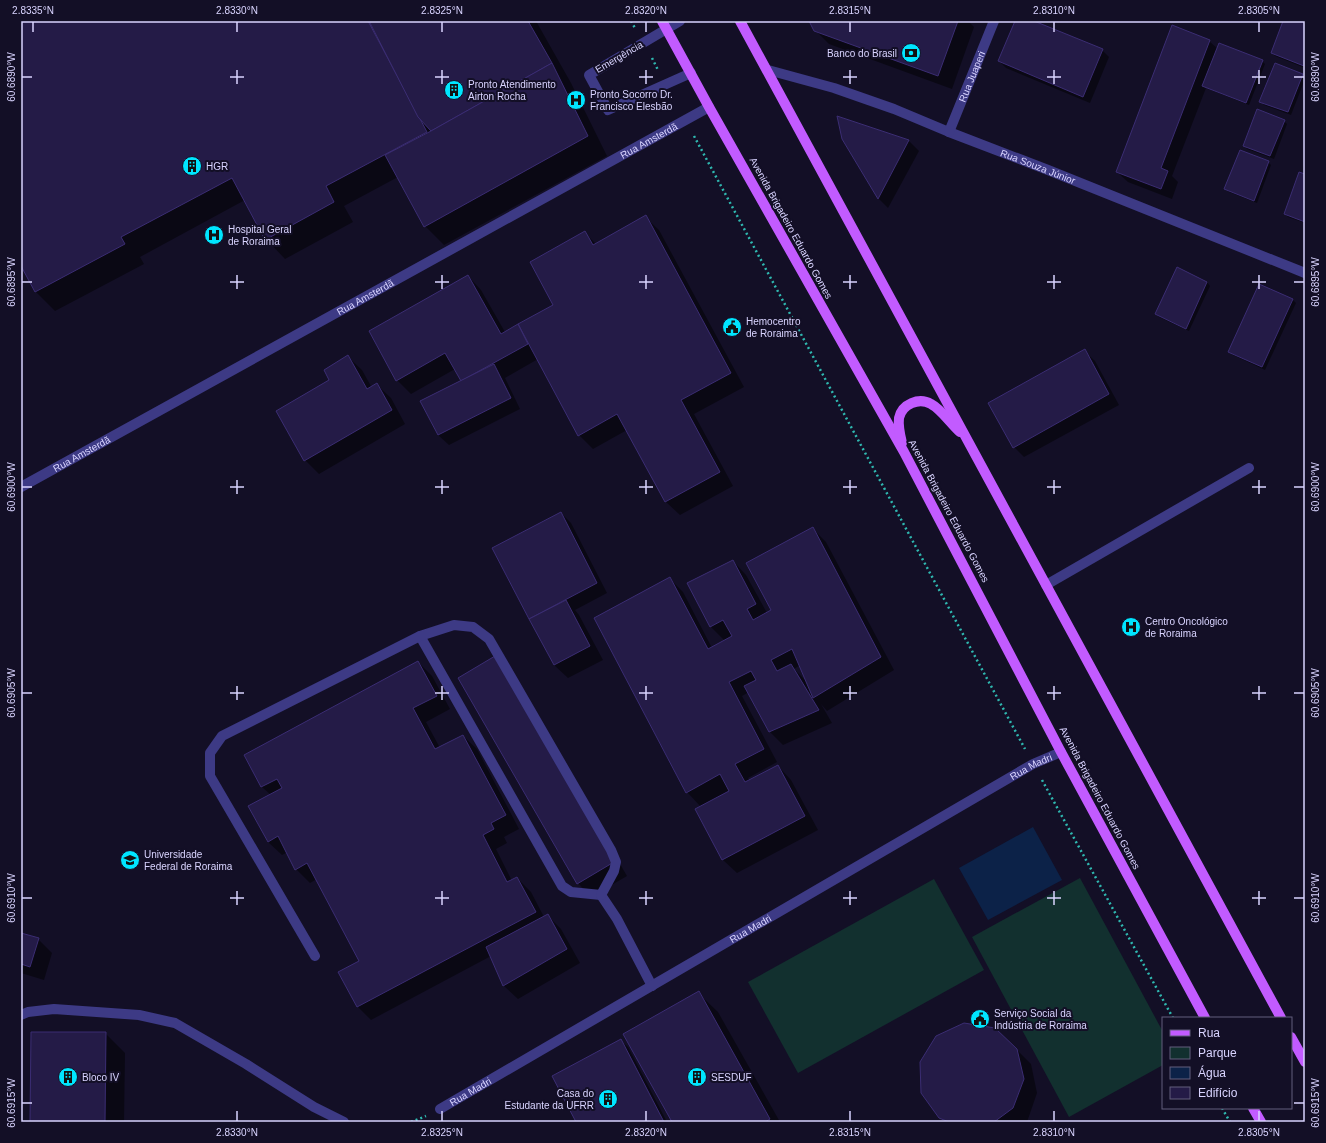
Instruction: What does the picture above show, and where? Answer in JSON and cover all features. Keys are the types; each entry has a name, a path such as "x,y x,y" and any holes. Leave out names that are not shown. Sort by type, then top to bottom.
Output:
{"main road":[{"path":"740,21 768,70 1280,1017"},
{"name":"Avenida Brigadeiro Eduardo Gomes","path":"664,25 904,452 1061,752 1204,1017"},
{"path":"904,452 899,419 906,407 912,402 925,401 933,404 966,437"},
{"path":"1292,1038 1305,1062"},
{"path":"1254,1109 1261,1122"}],"street":[{"name":"Emergência","path":"680,21 664,25 643,43 589,75 608,110 691,73"},
{"name":"Rua Juaperi","path":"949,132 994,21"},
{"name":"Rua Souza Júnior","path":"768,70 834,88 894,109 1305,273"},
{"name":"Rua Amsterdã","path":"21,487 709,107"},
{"path":"1046,585 1249,468"},
{"path":"315,956 210,776 210,754 222,736 420,636 454,625 473,627 489,639 611,850 616,862 614,870 601,895"},
{"path":"420,636 562,886 571,892 601,895"},
{"name":"Rua Madri","path":"440,1109 1033,764 1061,752"},
{"path":"601,895 616,919 652,986"},
{"path":"21,1015 28,1012 54,1009 139,1015 174,1023 246,1064 314,1107 344,1122"}],"path":[{"path":"631,21 666,84"},
{"path":"685,120 1171,1017"},
{"path":"1223,1109 1230,1122"}],"green space":[{"path":"1080,878 1162,1030 1162,1066 1069,1117 972,937"},
{"path":"934,879 984,970 798,1073 748,982"}],"water":[{"path":"1033,827 1062,880 988,920 959,868"}],"building":[{"name":"HGR","path":"21,21 368,21 427,132 326,186 334,202 265,240 232,178 121,237 125,244 35,292 21,266"},
{"name":"Pronto Atendimento Airton Rocha","path":"369,21 528,21 552,63 431,131 418,117"},
{"name":"Banco do Brasil","path":"809,21 958,21 938,76 814,31"},
{"path":"1015,21 1034,21 1103,49 1083,97 998,61"},
{"path":"1283,21 1305,21 1304,66 1271,53"},
{"path":"1172,25 1210,40 1161,168 1168,171 1161,189 1116,172"},
{"path":"1219,43 1263,60 1246,103 1202,86"},
{"path":"552,63 588,136 424,227 385,155"},
{"path":"1275,63 1303,74 1288,112 1259,102"},
{"path":"1257,109 1285,120 1270,156 1243,146"},
{"path":"837,116 909,140 878,199 842,139"},
{"path":"1240,150 1269,161 1254,201 1224,189"},
{"path":"1299,172 1305,174 1305,222 1284,214"},
{"path":"646,215 731,373 681,400 720,472 665,502 617,414 578,436 518,324 553,305 530,262 585,231 593,245"},
{"path":"1177,267 1207,282 1186,329 1155,314"},
{"path":"468,275 501,334 518,324 528,344 461,381 445,353 396,381 369,331"},
{"path":"1259,284 1293,299 1262,367 1228,352"},
{"path":"1085,349 1109,394 1013,448 988,403"},
{"path":"348,355 367,389 377,383 392,410 304,461 276,411 329,380 324,370"},
{"path":"494,364 511,398 438,435 420,401"},
{"path":"561,512 597,583 529,619 492,548"},
{"path":"813,527 881,657 813,698 792,649 771,660 777,671 791,664 819,710 769,732 744,686 756,680 751,671 729,682 764,749 735,764 745,782 778,765 805,816 722,860 695,809 729,791 720,774 686,793 594,618 670,577 708,649 732,636 723,620 710,627 687,583 733,560 756,604 747,609 753,620 771,610 746,563"},
{"path":"566,600 590,646 554,665 529,619"},
{"path":"495,656 614,862 577,884 458,678"},
{"path":"418,661 437,696 413,708 435,749 463,735 506,815 491,823 494,829 483,835 507,882 517,877 536,912 357,1007 338,972 359,961 307,863 295,870 278,836 268,842 248,806 282,788 277,779 261,787 244,755"},
{"path":"548,914 567,949 503,986 486,947"},
{"path":"21,933 39,938 30,967 21,964"},
{"name":"SESDUF","path":"699,991 770,1119 765,1122 672,1122 623,1034"},
{"path":"964,1023 995,1028 1017,1049 1024,1079 1013,1108 994,1122 949,1122 939,1118 921,1093 920,1062 936,1036"},
{"name":"Bloco IV","path":"31,1032 106,1032 105,1122 30,1122"},
{"name":"Casa do Estudante da UFRR","path":"621,1039 664,1122 576,1122 552,1076"}],"place":[{"name":"Banco do Brasil","path":"911,53"},
{"name":"Pronto Atendimento Airton Rocha","path":"454,90"},
{"name":"Pronto Socorro Dr. Francisco Elesbão","path":"576,100"},
{"name":"HGR","path":"192,166"},
{"name":"Hospital Geral de Roraima","path":"214,235"},
{"name":"Hemocentro de Roraima","path":"732,327"},
{"name":"Centro Oncológico de Roraima","path":"1131,627"},
{"name":"Universidade Federal de Roraima","path":"130,860"},
{"name":"Serviço Social da Indústria de Roraima","path":"980,1019"},
{"name":"Bloco IV","path":"68,1077"},
{"name":"SESDUF","path":"697,1077"},
{"name":"Casa do Estudante da UFRR","path":"608,1099"}]}
